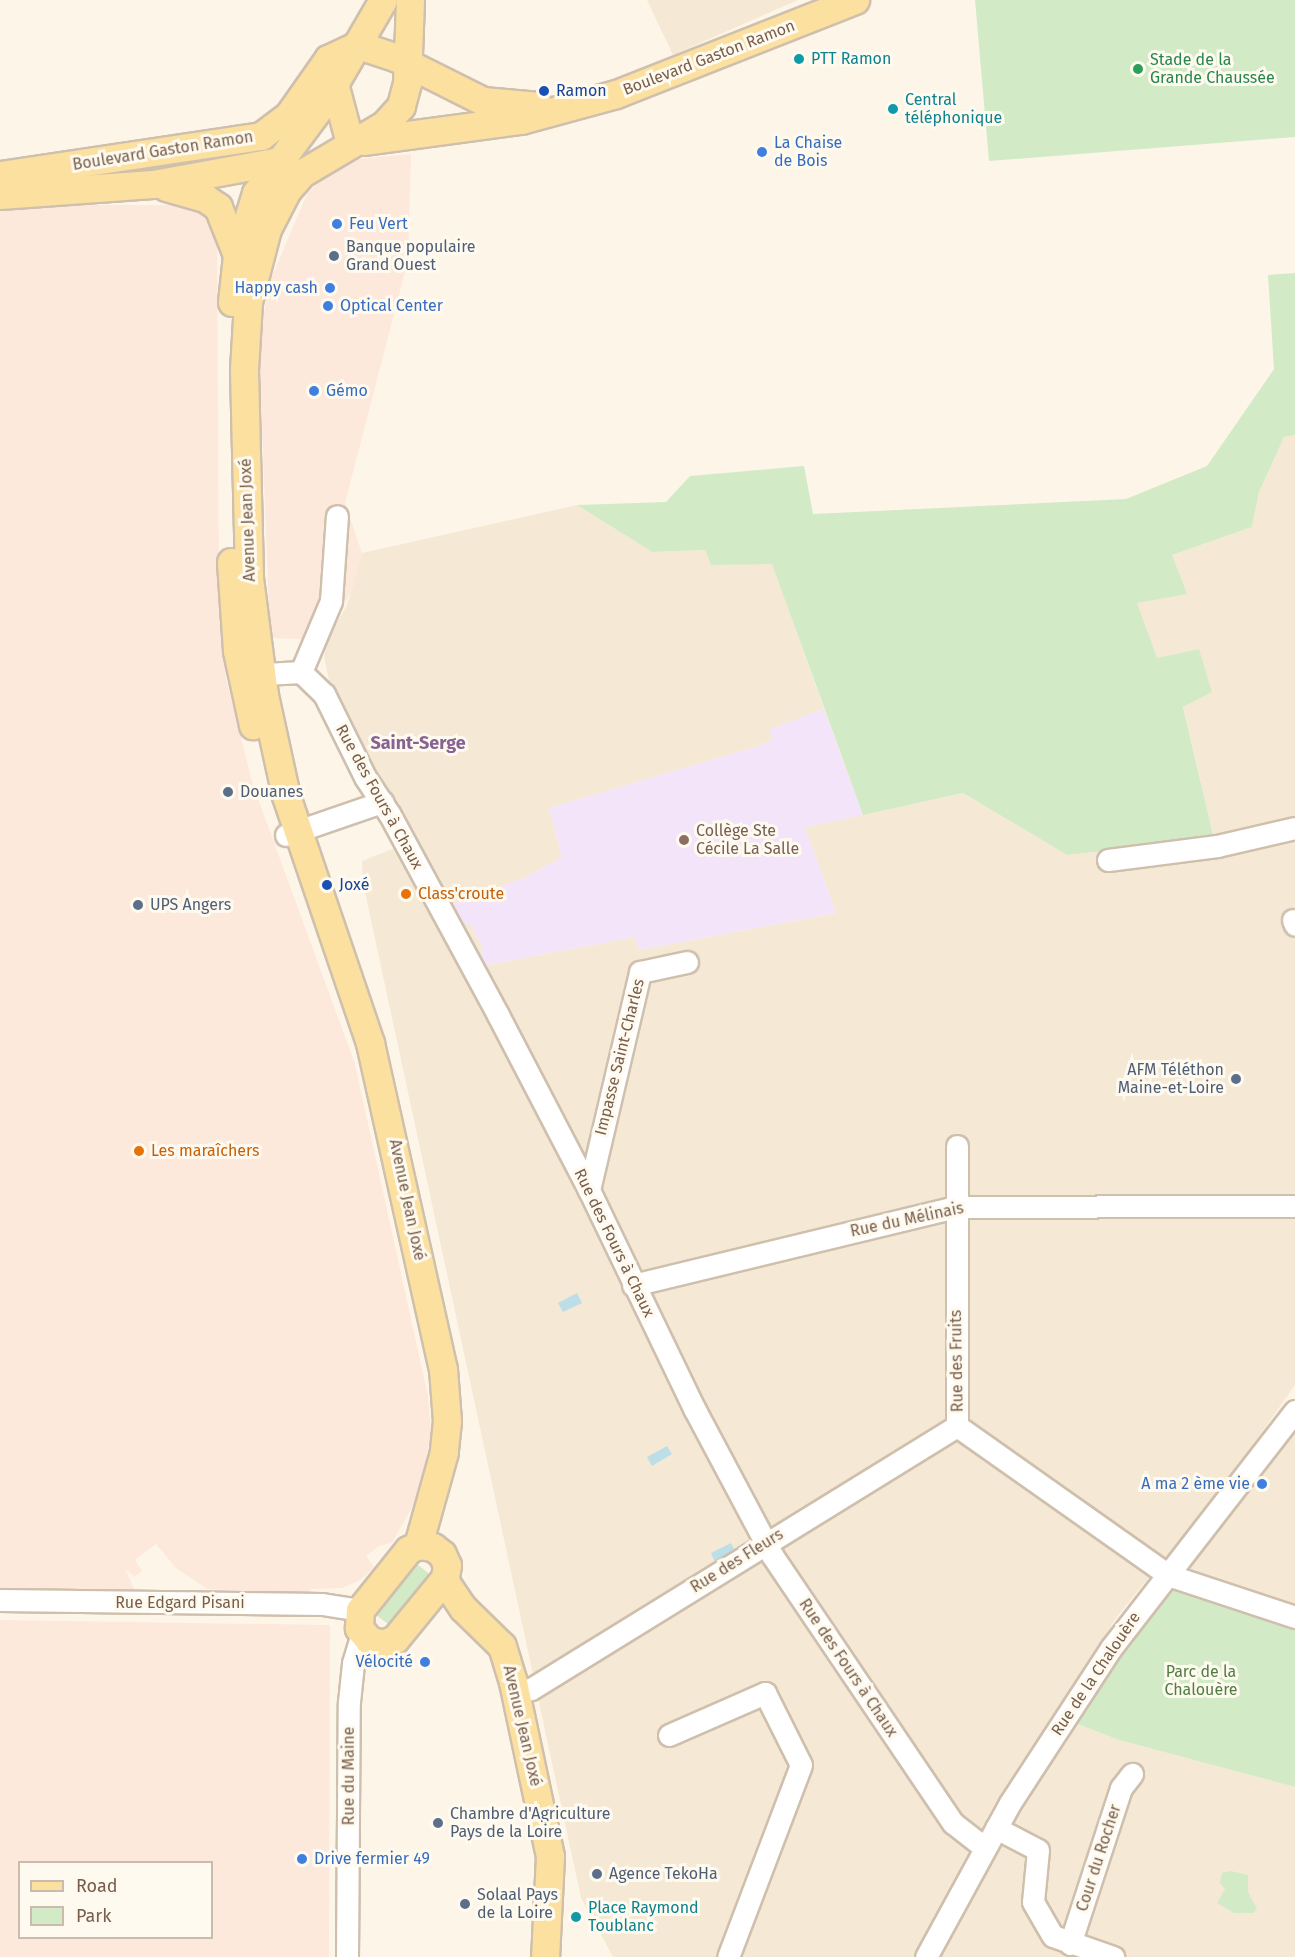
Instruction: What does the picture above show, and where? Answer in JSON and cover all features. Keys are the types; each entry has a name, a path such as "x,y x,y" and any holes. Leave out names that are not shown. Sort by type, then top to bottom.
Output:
{"main road":[{"path":"365,0 332,71 350,143 385,124 405,100 410,0"},
{"path":"358,45 383,0"},
{"name":"Boulevard Gaston Ramon","path":"0,195 153,184 350,143 482,128 639,87 855,0"},
{"name":"Boulevard Gaston Ramon","path":"0,176 256,138 288,116 358,45 408,63 483,101 561,107"},
{"name":"Avenue Jean Joxé","path":"332,71 282,157 256,193 237,255 229,409 232,602 292,833 309,880 320,922 328,926 359,1005 380,1079 441,1361 447,1421 437,1481 431,1490 427,1546"},
{"name":"Avenue Jean Joxé","path":"250,674 244,370 249,293 267,229 287,190 308,167 350,143"},
{"path":"153,184 205,198 218,207 237,255"},
{"path":"427,1546 446,1562 444,1580 389,1642 375,1643 361,1622 408,1550 427,1546"},
{"name":"Avenue Jean Joxé","path":"444,1580 471,1616 502,1646 516,1692 550,1856 545,1957"},
{"path":"416,1614 439,1610 471,1616"}],"street":[{"path":"250,674 301,672 332,601 337,516"},
{"name":"Rue des Fours à Chaux","path":"301,672 324,694 364,777 382,802 465,952 589,1190 633,1285 766,1544 953,1823 984,1847"},
{"path":"292,833 382,802"},
{"path":"1108,860 1217,846 1295,828"},
{"name":"Impasse Saint-Charles","path":"589,1190 640,972 687,962"},
{"name":"Rue des Fruits","path":"957,1146 957,1426 1168,1575 1295,1617"},
{"name":"Rue du Mélinais","path":"633,1285 957,1207 1295,1206"},
{"name":"Rue de la Chalouère","path":"926,1957 984,1847 1111,1648 1295,1411"},
{"name":"Rue des Fleurs","path":"516,1692 531,1689 957,1426"},
{"name":"Rue Edgard Pisani","path":"0,1600 322,1604 361,1622"},
{"name":"Rue du Maine","path":"347,1957 349,1702 353,1663 361,1622"},
{"path":"669,1735 765,1693 801,1765 728,1957"},
{"name":"Cour du Rocher","path":"1070,1944 1121,1788 1132,1774"},
{"path":"996,1828 1038,1850 1034,1902 1053,1936 1070,1944 1113,1957"}],"shaded area":[{"path":"647,0 798,0 673,55"},
{"path":"411,154 408,260 345,503 362,553 353,587 327,640 270,638 259,349 268,286 307,194 320,180 357,159"},
{"path":"36,205 197,205 217,226 219,605 226,679 253,785 355,1064 428,1396 431,1432 420,1493 392,1543 379,1546 366,1556 374,1567 359,1581 342,1588 311,1589 310,1595 207,1589 176,1568 156,1544 135,1560 142,1571 134,1577 125,1568 135,1591 0,1592 0,211"},
{"path":"1295,435 1295,1385 1235,1471 1117,1617 994,1805 914,1957 613,1957 581,1898 363,883 362,861 415,840 331,690 324,657 327,640 347,605 362,553 577,505 652,552 705,550 711,565 772,563 824,709 770,729 773,740 755,747 549,808 562,857 526,877 450,906 457,921 471,925 484,951 482,966 635,937 639,950 836,913 805,827 963,793 1067,855 1214,839 1183,706 1199,649 1157,659 1136,603 1172,555 1252,527 1259,492 1284,436"},
{"name":"Collège Ste Cécile La Salle","path":"824,709 863,815 805,827 836,913 639,950 635,937 482,966 476,956 484,951 471,925 457,921 449,906 526,877 562,857 549,808 755,747 773,740 769,729"},
{"path":"1295,1429 1295,1605 1192,1573 1190,1565"},
{"path":"0,1620 330,1625 329,1957 0,1957"},
{"path":"1075,1723 1119,1740 1295,1787 1295,1957 936,1957 1034,1781"}],"green space":[{"name":"Stade de la Grande Chaussée","path":"975,0 1295,0 1295,137 989,161"},
{"path":"1295,273 1295,435 1284,437 1259,492 1252,527 1172,555 1187,594 1137,603 1157,658 1199,649 1212,692 1183,707 1214,839 1067,855 963,793 863,815 772,564 711,565 705,550 652,552 577,505 666,502 690,476 804,466 813,514 1126,499 1207,466 1274,369 1268,275"},
{"path":"412,1560 433,1577 392,1627 371,1611"},
{"name":"Parc de la Chalouère","path":"1176,1590 1295,1629 1295,1787 1119,1740 1075,1723 1124,1646 1167,1594"},
{"path":"1231,1871 1248,1875 1248,1892 1257,1909 1253,1913 1234,1913 1217,1903 1225,1889 1220,1883 1222,1873"}],"water":[{"path":"577,1293 582,1303 563,1312 558,1303"},
{"path":"667,1446 672,1454 652,1466 647,1457"},
{"path":"731,1543 735,1551 715,1562 711,1553"}],"place":[{"name":"PTT Ramon","path":"799,59"},
{"name":"Stade de la Grande Chaussée","path":"1138,69"},
{"name":"Ramon","path":"544,91"},
{"name":"Central téléphonique","path":"893,109"},
{"name":"La Chaise de Bois","path":"762,152"},
{"name":"Feu Vert","path":"337,224"},
{"name":"Banque populaire Grand Ouest","path":"334,256"},
{"name":"Happy cash","path":"330,288"},
{"name":"Optical Center","path":"328,306"},
{"name":"Gémo","path":"314,391"},
{"name":"Douanes","path":"228,792"},
{"name":"Collège Ste Cécile La Salle","path":"684,840"},
{"name":"Joxé","path":"327,885"},
{"name":"Class'croute","path":"406,894"},
{"name":"UPS Angers","path":"138,905"},
{"name":"AFM Téléthon Maine-et-Loire","path":"1236,1079"},
{"name":"Les maraîchers","path":"139,1151"},
{"name":"A ma 2 ème vie","path":"1262,1484"},
{"name":"Vélocité","path":"425,1662"},
{"name":"Chambre d'Agriculture Pays de la Loire","path":"438,1823"},
{"name":"Drive fermier 49","path":"302,1859"},
{"name":"Agence TekoHa","path":"597,1874"},
{"name":"Solaal Pays de la Loire","path":"465,1904"},
{"name":"Place Raymond Toublanc","path":"576,1917"}],"district":[{"name":"Saint-Serge","path":"418,743"}]}
